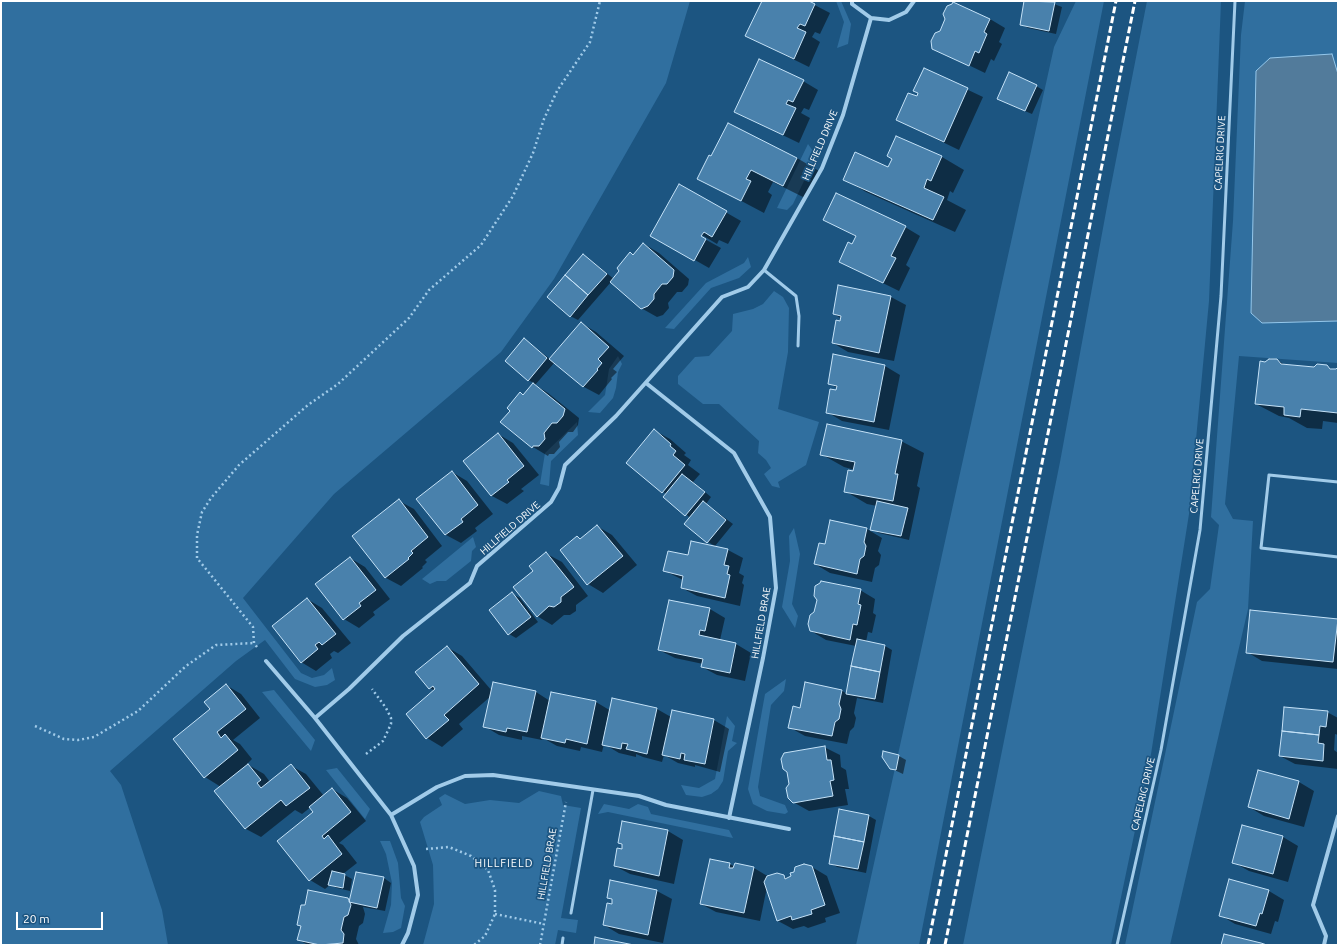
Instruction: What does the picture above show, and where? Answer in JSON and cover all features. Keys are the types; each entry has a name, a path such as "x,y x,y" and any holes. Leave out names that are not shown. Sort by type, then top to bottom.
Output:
{"street":[{"path":"852,1 852,4 871,18 889,20 906,12 914,1"},
{"name":"HILLFIELD DRIVE","path":"315,718 362,676 403,636 470,583 477,566 552,502 559,488 565,465 616,416 722,297 748,287 764,270 822,168 843,115 871,18"},
{"name":"HILLFIELD BRAE","path":"646,383 734,453 770,517 776,588 763,658 729,818"},
{"path":"266,661 315,718 351,766 391,815 414,866 418,895 408,933 402,945"},
{"path":"391,815 437,787 465,776 492,775 639,796 666,805 789,829"},
{"path":"1324,945 1326,936 1313,904 1338,816"}],"lane":[{"name":"CAPELRIG DRIVE","path":"1117,945 1161,750 1200,530 1221,296 1235,1"},
{"path":"764,270 796,296 799,316 798,346"},
{"path":"1338,482 1269,475 1262,548 1338,557"},
{"path":"571,913 593,790"},
{"path":"562,945 563,938"}],"path":[{"path":"266,661 254,643 253,627 197,558 197,535 202,512 211,498 239,465 308,405 338,384 409,318 429,290 481,245 513,196 533,153 544,119 557,91 590,42 600,1"},
{"path":"35,726 64,739 78,740 94,737 138,711 186,666 216,644 254,643"},
{"path":"351,766 384,741 391,724 391,718 386,708 362,676"},
{"name":"HILLFIELD BRAE","path":"540,945 569,786"},
{"path":"407,851 448,846 471,856 488,870 495,890 495,914 485,936 474,945"},
{"path":"495,914 544,924"}],"shaded area":[{"path":"1,1 690,1 666,83 554,279 501,352 334,494 243,598 301,673 312,678 324,675 332,668 335,680 327,685 315,687 295,679 265,640 236,661 110,771 121,785 162,910 168,945 1,945"},
{"path":"836,1 841,1 851,24 848,44 837,48 844,22"},
{"path":"1076,1 1104,1 919,945 856,945 1054,47"},
{"path":"1147,1 1221,1 1209,301 1189,514 1151,754 1111,945 963,945 1060,462 1108,201"},
{"path":"1245,1 1338,1 1338,363 1239,356 1225,504 1233,519 1253,521 1248,609 1170,945 1125,945 1197,602 1210,589 1219,525 1211,517 1233,221 1241,35"},
{"path":"1332,54 1338,74 1338,321 1262,323 1251,313 1256,71 1270,58"},
{"path":"808,144 815,154 814,160 793,204 787,210 777,208"},
{"path":"748,257 751,267 739,278 711,288 674,329 665,328 706,283 744,263"},
{"path":"774,291 783,297 789,308 788,352 778,409 819,422 806,465 778,482 780,488 772,486 764,474 771,468 766,460 758,453 759,441 719,404 703,404 678,384 678,376 695,357 709,356 732,331 733,314 753,309 763,304"},
{"path":"618,356 622,364 618,372 613,398 600,413 588,412 605,395 609,369"},
{"path":"577,422 578,435 551,461 549,486 540,484 545,453"},
{"path":"794,528 800,554 792,604 798,616 795,628 782,607 790,561 789,536"},
{"path":"473,537 476,547 472,551 471,561 446,581 437,581 430,584 422,579"},
{"path":"786,679 784,691 771,705 758,787 760,796 785,805 788,812 785,814 767,811 753,804 748,789 765,694"},
{"path":"274,690 315,740 311,751 262,692"},
{"path":"727,716 735,726 732,741 737,743 728,751 723,781 718,789 711,794 702,797 686,795 681,785 699,788 715,779"},
{"path":"337,768 370,809 365,819 326,770"},
{"path":"539,791 561,796 563,805 581,808 561,918 578,920 576,933 558,930 555,945 423,945 434,904 433,865 420,822 424,817 442,805 439,798 445,794 465,804 490,800 519,803"},
{"path":"604,804 629,809 638,804 648,807 651,814 729,830 733,838 608,812 598,814"},
{"path":"380,841 390,841 398,863 401,898 405,906 401,928 393,932 383,933 391,905 392,883 386,854"}],"building":[{"path":"762,1 809,1 815,4 805,26 800,24 797,28 806,32 794,59 745,36"},
{"path":"1024,1 1055,2 1049,31 1020,25"},
{"path":"953,2 990,19 984,32 987,34 979,53 975,51 969,66 932,49 931,41 935,33 940,31 945,19 943,14 947,6"},
{"path":"759,59 804,80 793,102 788,100 786,104 796,108 783,135 734,112"},
{"path":"924,68 968,88 944,142 896,120 908,93 917,96 918,93 913,91"},
{"path":"1009,72 1037,85 1025,111 997,99"},
{"path":"728,123 797,158 783,186 751,170 746,179 751,181 741,201 697,179"},
{"path":"896,136 942,156 931,181 927,179 924,188 944,197 933,220 843,180 855,152 888,167 892,159 887,156"},
{"path":"679,184 727,211 712,237 704,232 701,236 706,239 694,261 650,236"},
{"path":"836,193 906,226 891,256 896,258 883,283 839,262 848,242 852,244 856,236 823,220"},
{"path":"643,243 674,270 673,277 667,284 662,284 654,294 654,299 648,306 641,309 610,282 619,271 617,268 630,252 633,255"},
{"path":"583,254 607,274 588,295 565,275"},
{"path":"565,275 588,295 570,317 547,297"},
{"path":"838,285 891,296 879,353 832,343 836,320 840,321 841,316 833,314"},
{"path":"581,322 609,347 598,359 602,363 597,369 598,370 583,387 549,359"},
{"path":"524,338 547,358 528,381 505,361"},
{"path":"833,354 885,365 874,422 826,413 830,389 836,390 837,386 828,384"},
{"path":"1269,359 1277,359 1281,364 1314,367 1317,364 1327,365 1330,369 1336,369 1338,367 1338,413 1301,409 1300,417 1284,415 1284,407 1255,404 1260,361 1265,362"},
{"path":"533,383 565,409 563,416 557,423 552,423 544,433 545,439 539,446 533,446 532,448 500,422 510,411 507,408 520,392 523,395"},
{"path":"827,424 902,440 895,474 898,474 893,501 844,492 848,470 853,471 855,462 820,455"},
{"path":"654,429 671,444 670,446 676,451 673,455 685,465 662,493 626,463"},
{"path":"498,433 524,466 507,480 509,482 491,496 463,461"},
{"path":"452,471 478,505 461,519 463,522 445,535 416,499"},
{"path":"682,474 705,492 685,516 663,497"},
{"path":"399,499 428,537 411,551 413,553 408,558 409,559 385,578 352,536"},
{"path":"703,501 726,520 707,543 684,524"},
{"path":"877,501 908,508 901,536 870,530"},
{"path":"830,520 867,528 864,542 866,546 864,556 860,559 857,574 814,564 819,543 825,544"},
{"path":"597,525 623,556 587,585 560,550 577,536 580,539"},
{"path":"691,541 728,549 724,565 729,566 727,574 730,575 725,598 681,588 683,576 663,571 668,551 688,555"},
{"path":"546,552 574,587 561,597 561,602 554,607 549,606 537,617 513,587 533,571 529,566"},
{"path":"350,557 376,590 359,603 361,606 343,620 315,584"},
{"path":"821,581 861,589 858,604 861,605 857,625 853,624 850,640 810,631 808,624 810,615 814,612 817,600 814,596 815,586"},
{"path":"512,592 531,617 508,635 489,610"},
{"path":"307,598 336,634 322,645 319,642 315,645 318,649 301,663 272,626"},
{"path":"669,600 710,608 705,631 700,630 699,635 736,643 730,673 701,667 703,659 658,650"},
{"path":"1250,610 1338,619 1333,662 1246,653"},
{"path":"857,639 885,645 880,672 851,666"},
{"path":"447,646 479,684 444,715 449,720 426,739 406,714 435,689 433,686 429,689 415,672"},
{"path":"851,666 880,672 875,699 846,694"},
{"path":"493,682 536,691 527,732 507,728 506,732 483,727"},
{"path":"805,682 842,690 839,704 841,709 839,719 835,722 832,736 788,728 793,706 800,708"},
{"path":"226,684 246,709 217,732 221,738 225,734 238,750 204,778 173,739 210,709 204,702"},
{"path":"551,692 596,701 587,744 566,739 565,743 541,738"},
{"path":"612,698 657,708 647,754 626,749 628,744 622,743 621,749 602,745"},
{"path":"1284,707 1328,711 1326,727 1320,726 1319,735 1282,731"},
{"path":"672,710 714,719 705,764 684,760 685,754 681,753 680,759 662,755"},
{"path":"1282,731 1319,735 1318,743 1324,744 1323,761 1279,756"},
{"path":"825,746 827,760 831,760 834,780 830,781 833,796 793,803 788,798 786,788 789,784 787,772 783,769 781,759 784,753"},
{"path":"883,751 899,755 896,770 890,769 882,757"},
{"path":"248,764 261,780 257,783 261,788 291,764 310,788 286,806 281,800 245,829 214,791"},
{"path":"1258,770 1299,781 1289,819 1248,807"},
{"path":"332,788 351,812 322,836 324,839 328,835 342,854 309,881 277,841 313,812 309,807"},
{"path":"839,809 869,815 864,842 834,836"},
{"path":"622,821 668,830 659,876 614,866 617,848 622,849 622,844 618,843"},
{"path":"1242,825 1283,836 1273,874 1232,863"},
{"path":"834,836 864,842 858,869 829,864"},
{"path":"710,859 730,863 729,868 733,868 735,863 754,867 744,913 700,904"},
{"path":"804,864 812,866 825,905 811,910 812,914 792,920 791,916 777,921 764,882 767,876 777,873 784,875 785,879 791,876 790,873 794,872 795,867"},
{"path":"332,871 345,874 343,888 328,885"},
{"path":"356,872 384,877 377,908 349,902"},
{"path":"1229,879 1269,890 1262,914 1260,913 1256,926 1219,916"},
{"path":"610,880 657,890 648,935 603,925 607,903 612,904 612,899 607,898"},
{"path":"308,890 348,898 351,905 348,915 344,917 341,930 344,934 343,943 320,945 297,940 301,926 297,925 301,905 305,905"},
{"path":"1224,934 1261,943 1267,945 1221,945"},
{"path":"595,937 599,938 634,945 594,945"}],"railway":[{"path":"928,945 1116,1"},
{"path":"945,945 1135,1"}],"district":[{"name":"HILLFIELD","path":"504,863"}]}
